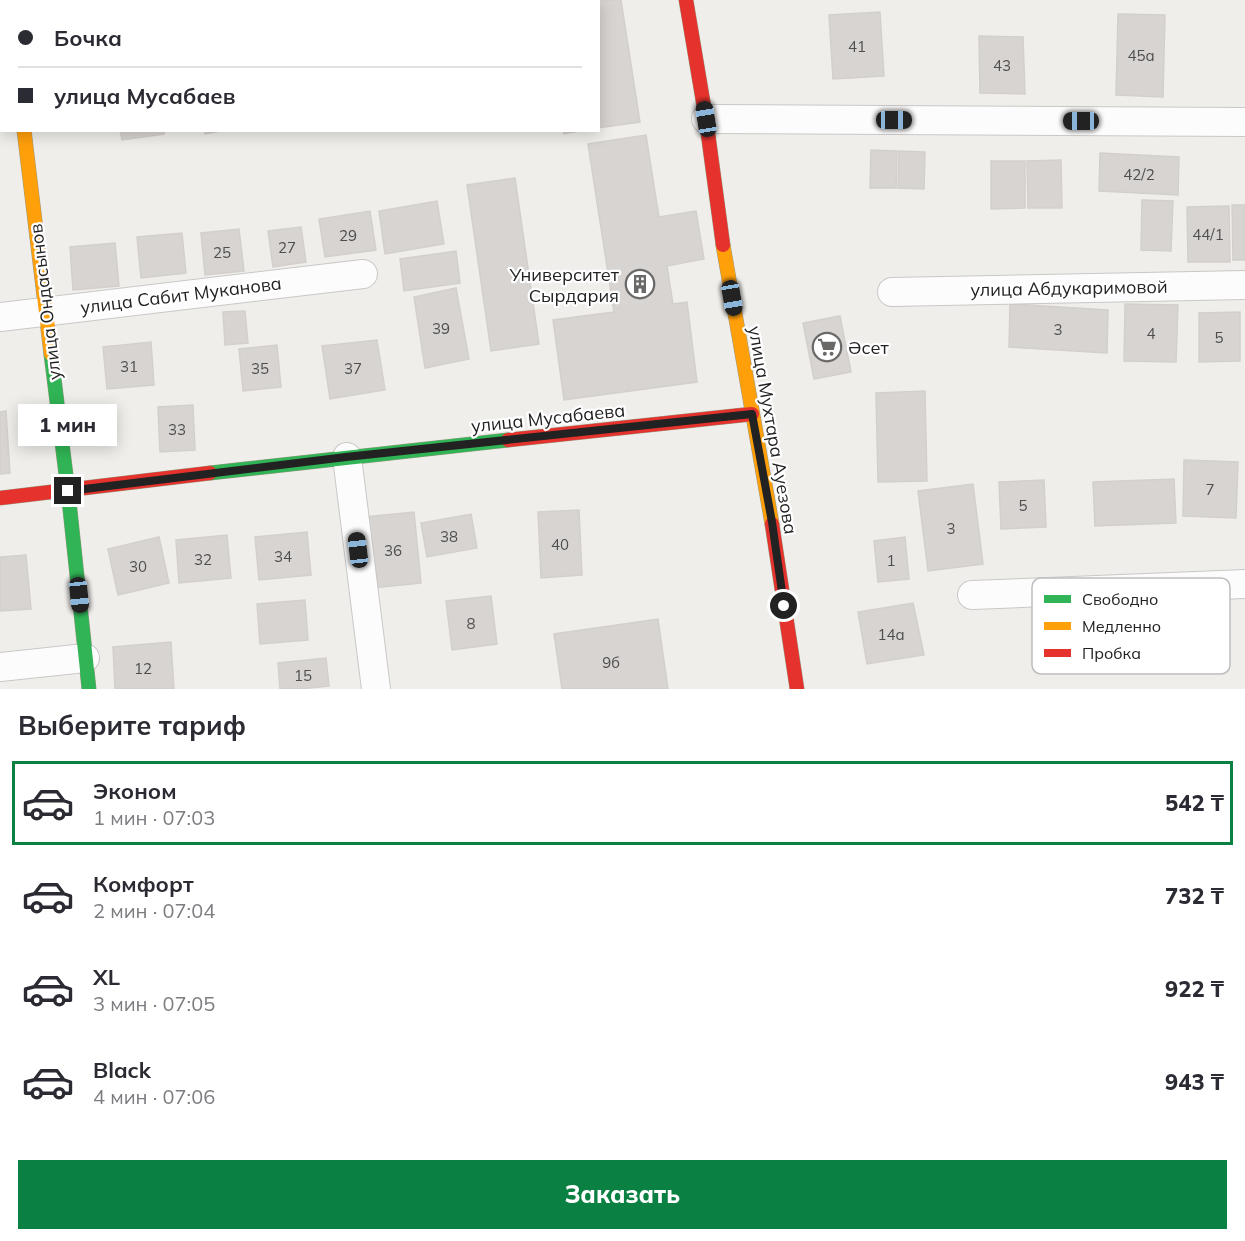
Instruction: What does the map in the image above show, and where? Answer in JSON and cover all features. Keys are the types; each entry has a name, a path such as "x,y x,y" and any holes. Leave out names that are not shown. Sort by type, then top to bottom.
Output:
{"street":[{"name":"улица Мухтара Ауезова","path":"686,0 706,119 724,251 772,522 797,689"},
{"path":"706,119 1245,122"},
{"name":"улица Ондасынов","path":"24,132 68,491 89,689"},
{"name":"улица Сабит Муканова","path":"0,317 363,274"},
{"name":"улица Абдукаримовой","path":"892,292 1245,285"},
{"name":"улица Мусабаева","path":"0,498 346,457 752,414"},
{"path":"346,457 376,689"},
{"path":"1230,585 1245,584"},
{"path":"972,595 1032,593"},
{"path":"0,667 86,658"}],"building":[{"path":"600,0 621,0 640,122 600,128"},
{"path":"880,12 884,76 833,79 829,15"},
{"path":"1118,14 1165,15 1163,97 1116,95"},
{"path":"979,36 1023,37 1025,94 980,93"},
{"path":"120,132 164,132 164,134 122,140"},
{"name":"Университет Сырдария","path":"646,135 659,217 696,211 704,259 667,266 673,304 687,302 697,382 564,400 553,320 614,312 588,144"},
{"path":"871,150 897,151 896,188 870,188"},
{"path":"899,151 925,152 924,189 898,188"},
{"path":"1100,153 1179,157 1178,195 1099,191"},
{"path":"1061,160 1062,208 1028,208 1027,161"},
{"path":"991,161 1025,161 1025,208 991,209"},
{"path":"515,178 539,344 491,351 467,185"},
{"path":"1142,200 1173,201 1171,251 1141,250"},
{"path":"437,201 444,244 385,254 379,211"},
{"path":"1232,205 1245,205 1245,260 1233,260"},
{"path":"1229,206 1230,262 1188,262 1187,207"},
{"path":"370,211 376,250 325,257 319,219"},
{"path":"301,227 306,262 273,267 268,231"},
{"path":"239,229 244,271 205,275 201,233"},
{"path":"182,233 186,273 141,278 137,237"},
{"path":"115,243 119,286 73,290 70,247"},
{"path":"456,251 460,283 404,291 400,259"},
{"path":"456,288 469,359 425,368 414,297"},
{"path":"1010,304 1108,310 1107,353 1009,347"},
{"path":"1125,304 1178,305 1176,362 1124,361"},
{"path":"245,311 248,343 225,345 223,312"},
{"path":"1240,312 1240,361 1199,362 1199,313"},
{"name":"Әсет","path":"840,316 851,372 814,379 803,323"},
{"path":"377,340 385,390 330,399 322,346"},
{"path":"151,342 154,385 107,389 103,347"},
{"path":"277,345 281,387 243,391 239,349"},
{"path":"925,391 927,481 878,482 876,393"},
{"path":"193,405 195,450 160,452 158,407"},
{"path":"6,411 10,473 0,474 0,412"},
{"path":"1184,460 1238,462 1236,518 1183,516"},
{"path":"1174,479 1176,523 1095,526 1093,482"},
{"path":"1044,480 1046,527 1001,529 999,482"},
{"path":"973,484 983,564 928,571 918,491"},
{"path":"579,510 582,575 541,578 538,512"},
{"path":"414,512 421,583 372,588 365,517"},
{"path":"471,514 477,548 427,557 421,523"},
{"path":"307,532 311,575 259,580 255,537"},
{"path":"227,535 231,578 179,583 176,540"},
{"path":"159,537 169,583 118,595 108,549"},
{"path":"905,537 909,579 878,582 874,541"},
{"path":"26,555 31,609 0,611 0,557"},
{"path":"491,596 497,644 452,650 446,601"},
{"path":"305,600 308,640 260,644 257,604"},
{"path":"913,603 924,655 867,664 858,612"},
{"path":"658,619 668,689 562,689 554,634"},
{"path":"171,642 174,689 115,689 113,647"},
{"path":"326,658 329,686 280,689 278,663"}],"traffic: fast":[{"path":"51,354 89,689"},
{"path":"210,473 508,440"}],"traffic: slow":[{"path":"24,132 51,354"},
{"path":"723,245 772,524"}],"traffic: jam":[{"path":"686,0 706,119 723,245"},
{"path":"508,440 752,414"},
{"path":"0,498 210,473"},
{"path":"772,524 797,689"}],"place":[{"name":"Университет Сырдария","path":"640,284"},
{"name":"Әсет","path":"827,347"}],"route":[{"path":"68,491 346,457 752,414 772,522 784,606"}]}
